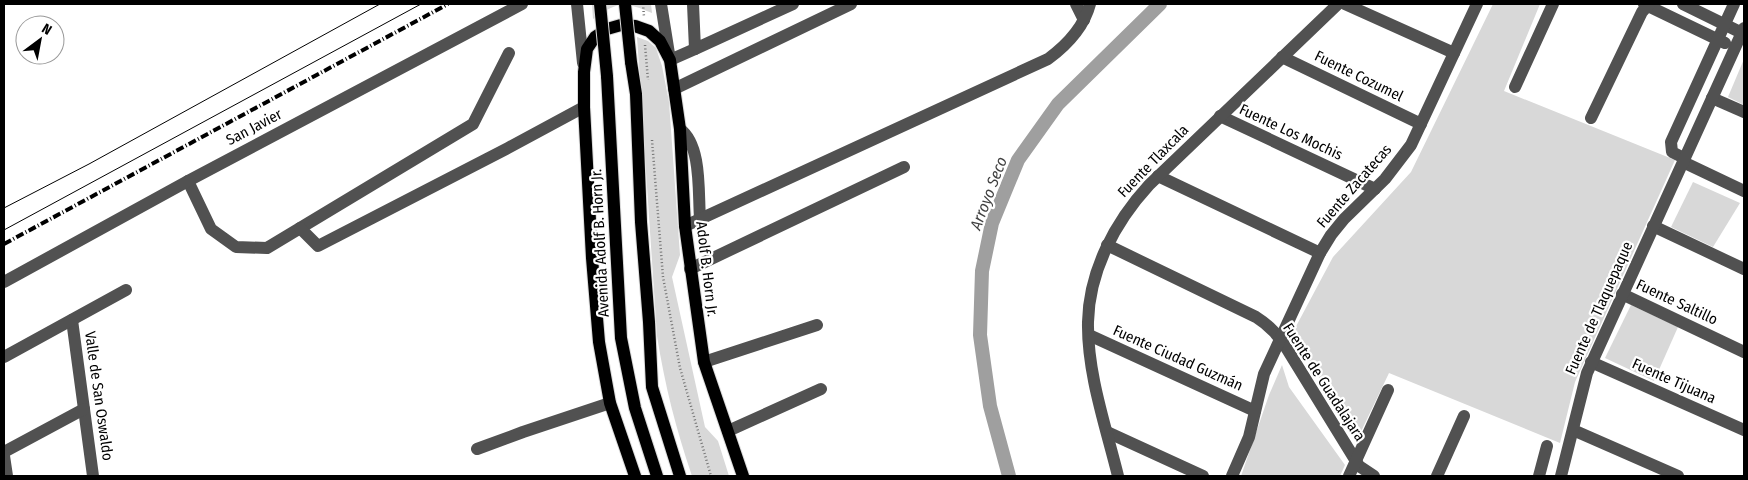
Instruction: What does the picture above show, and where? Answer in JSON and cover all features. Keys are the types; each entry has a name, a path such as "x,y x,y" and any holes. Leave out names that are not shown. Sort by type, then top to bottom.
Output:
{"main road":[{"name":"Avenida Adolf B. Horn Jr.","path":"600,4 607,76 621,338 635,408 658,476"},
{"path":"625,4 636,94 641,222 652,387 680,476"},
{"name":"Adolf B. Horn Jr.","path":"635,476 610,403 598,332 584,107 584,72 587,49 595,37 607,29 621,25 635,26 660,41 670,60 680,129 685,226 704,362 743,476"}],"street":[{"name":"San Javier","path":"4,282 188,180 522,4"},
{"name":"Adolf B. Horn Jr.","path":"577,4 584,72"},
{"name":"Adolf B. Horn Jr.","path":"661,4 670,60"},
{"path":"693,4 695,49"},
{"path":"670,60 792,4"},
{"path":"674,89 851,4"},
{"path":"1076,4 1084,20"},
{"path":"685,226 1048,59 1066,44 1077,31 1084,20 1090,4"},
{"name":"Fuente Tlaxcala","path":"1118,476 1093,376 1088,335 1090,299 1111,236 1131,206 1158,176 1338,4"},
{"path":"1345,4 1454,53"},
{"name":"Fuente Zacatecas","path":"1232,476 1249,437 1264,374 1320,252 1344,219 1375,189 1411,145 1477,4"},
{"path":"1515,87 1552,4"},
{"path":"1591,118 1646,4 1735,47"},
{"path":"1683,4 1743,31"},
{"path":"1734,4 1671,142 1672,152 1744,191"},
{"name":"Fuente de Tlaquepaque","path":"1561,476 1584,382 1591,362 1743,31"},
{"path":"188,180 211,230 236,247 267,248 473,124 509,53"},
{"name":"Fuente Cozumel","path":"1282,58 1422,124"},
{"path":"1712,98 1744,112"},
{"path":"300,228 318,246 584,107"},
{"name":"Fuente Los Mochis","path":"1220,116 1375,189"},
{"path":"680,129 688,136 694,151 697,166 700,218"},
{"path":"690,269 904,167"},
{"path":"1158,176 1320,252"},
{"path":"1653,226 1744,270"},
{"name":"Fuente de Guadalajara","path":"1107,245 1267,324 1280,337 1356,461 1364,471 1374,476"},
{"path":"4,357 126,290"},
{"name":"Fuente Saltillo","path":"1622,294 1744,352"},
{"name":"Valle de San Oswaldo","path":"72,320 93,476"},
{"path":"704,362 817,325"},
{"name":"Fuente Ciudad Guzmán","path":"1088,335 1255,411"},
{"name":"Fuente Tijuana","path":"1591,362 1744,430"},
{"path":"728,431 820,389"},
{"path":"1349,476 1388,390"},
{"path":"477,449 610,403"},
{"path":"4,452 84,409"},
{"path":"1437,476 1464,416"},
{"path":"1572,430 1678,476"},
{"path":"1107,432 1203,476"},
{"path":"1539,476 1547,446"},
{"path":"4,456 7,476"}],"path":[{"path":"643,4 648,80"},
{"path":"652,139 663,278 680,368 711,476"}],"shaded area":[{"path":"592,4 651,4 652,13 634,6 621,5 609,9 593,19"},
{"path":"1493,4 1540,4 1504,91 1675,160 1575,382 1560,443 1389,373 1356,442 1293,332 1333,257 1411,172"},
{"path":"637,37 648,41 656,48 662,66 669,102 680,255 672,277 705,427 718,441 729,476 692,476 667,390 657,336"},
{"path":"1744,59 1744,105 1728,97"},
{"path":"1693,182 1740,203 1713,247 1671,227"},
{"path":"1631,305 1678,327 1654,381 1605,358"},
{"path":"1282,365 1289,387 1345,465 1340,476 1241,476 1269,395"}],"waterway":[{"name":"Arroyo Seco","path":"1009,476 990,406 980,335 982,271 992,223 1018,160 1058,104 1160,4"}],"tram line":[{"path":"4,208 89,164 380,4"},
{"path":"4,230 421,4"}],"railway":[{"path":"4,244 448,4"}]}
